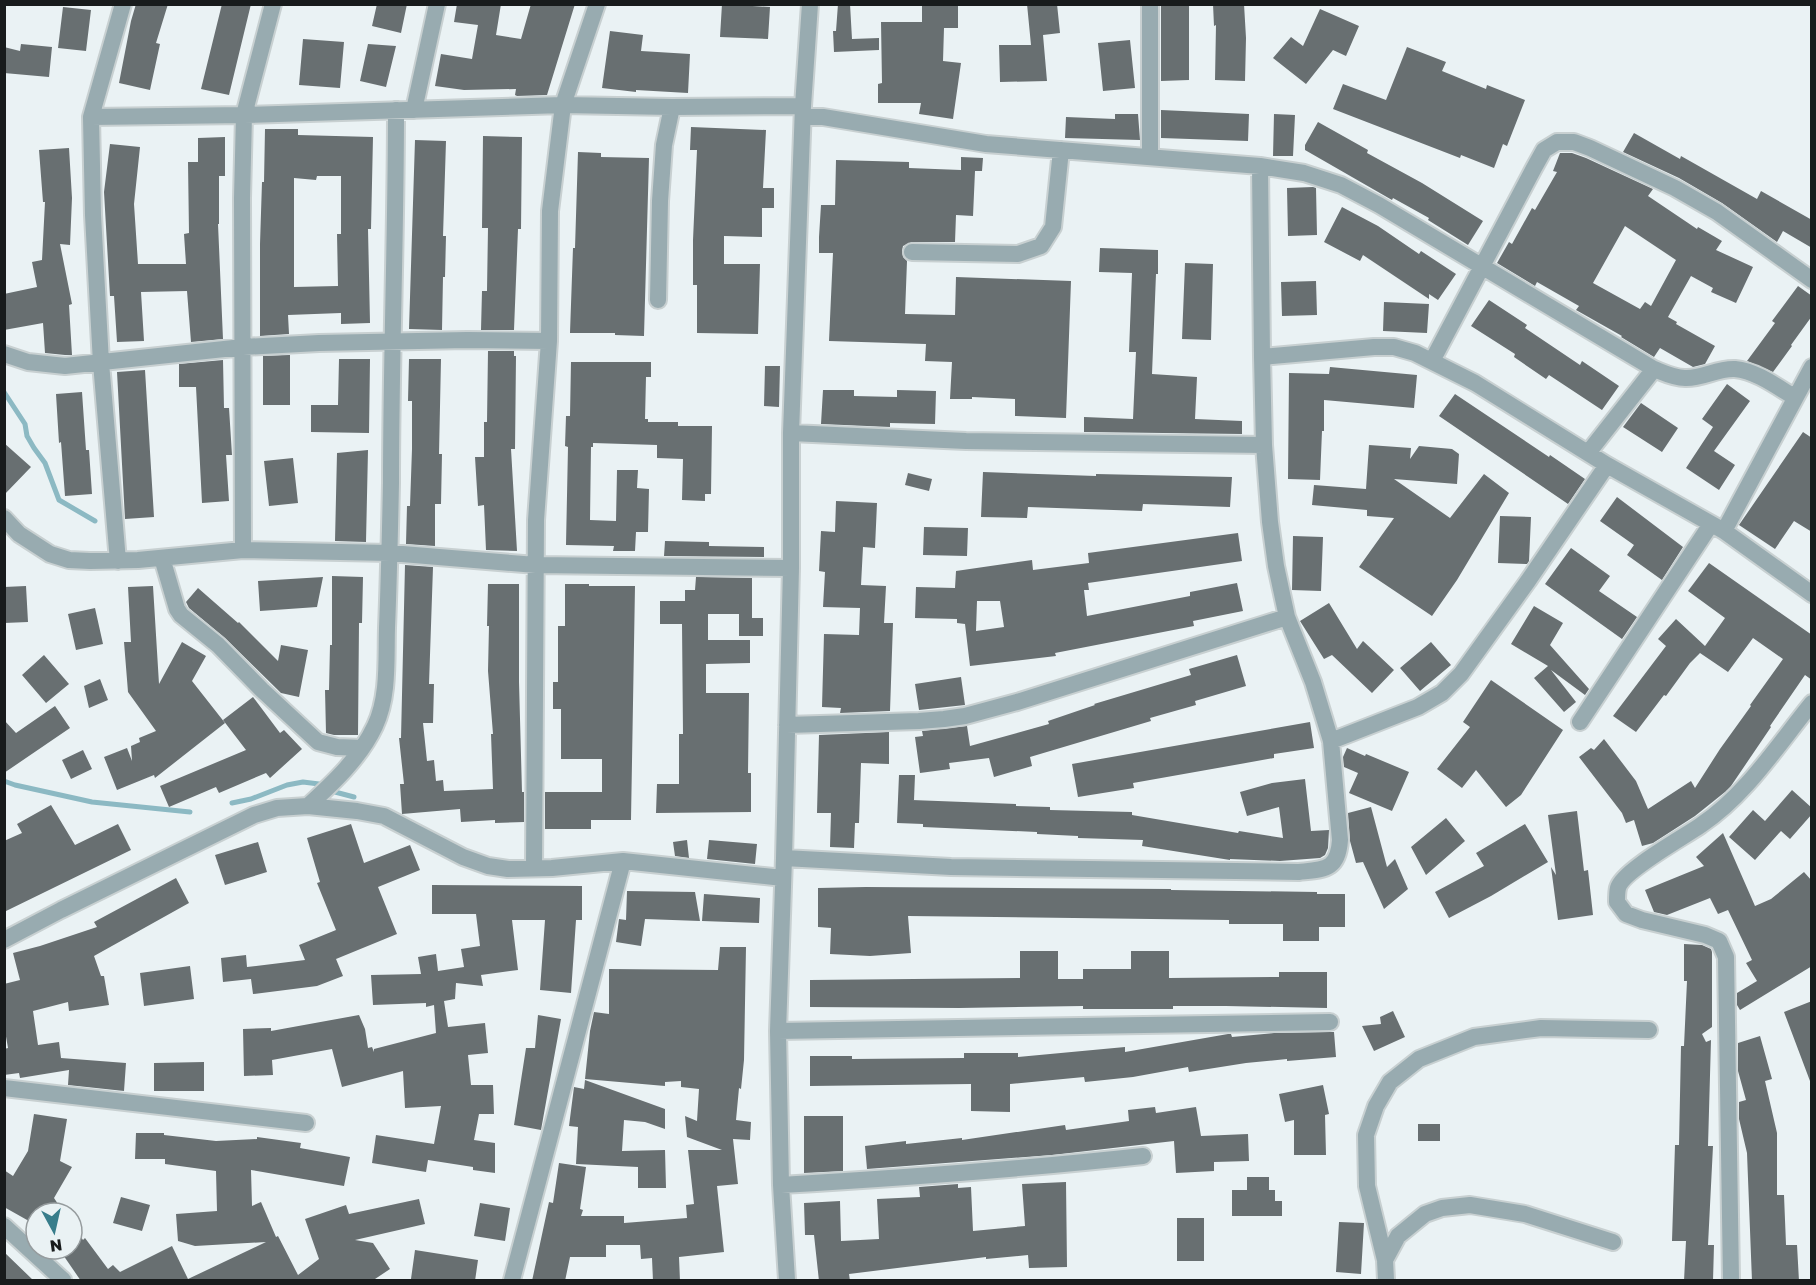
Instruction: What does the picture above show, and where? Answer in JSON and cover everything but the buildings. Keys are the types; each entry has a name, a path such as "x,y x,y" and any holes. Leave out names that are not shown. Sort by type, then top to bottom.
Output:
{"street":[{"path":"118,561 101,363 93,214 91,117 123,4"},
{"path":"243,550 242,198 244,115 273,4"},
{"path":"414,110 436,4"},
{"path":"534,868 536,520 549,341 550,211 563,105 597,4"},
{"path":"787,1281 781,1185 777,1031 791,568 791,433 803,112 810,4"},
{"path":"1150,4 1150,157"},
{"path":"91,117 244,115 563,105 803,112 986,144 1260,166 1304,174 1341,185 1379,205 1654,369 1672,376 1687,378 1718,370 1736,369 1755,374 1794,397"},
{"path":"658,300 664,145 672,108"},
{"path":"308,806 340,775 362,748 375,726 385,691 390,553 391,341 396,232 396,110"},
{"path":"1432,362 1544,150 1557,142 1574,142 1675,188 1708,207 1812,280"},
{"path":"912,252 1018,254 1041,246 1053,227 1061,150"},
{"path":"784,858 951,867 1299,872 1320,869 1334,863 1339,852 1340,840 1331,741 1313,682 1287,617 1276,566 1270,522 1264,445 1260,166"},
{"path":"4,354 28,362 65,366 243,347 391,341 549,341"},
{"path":"1262,357 1374,347 1394,347 1415,352 1475,383 1608,465 1717,527 1812,594"},
{"path":"1580,722 1717,527 1812,366"},
{"path":"1588,453 1654,369"},
{"path":"791,433 966,441 1264,445"},
{"path":"1331,741 1418,707 1442,693 1461,674 1608,465"},
{"path":"4,519 19,534 50,554 69,560 118,561 243,550 390,553 536,565 791,568"},
{"path":"162,558 177,609 181,615 218,645 261,690 318,742 337,747 362,748"},
{"path":"787,725 919,721 965,716 1287,617"},
{"path":"1731,1281 1726,957 1719,941 1705,935 1626,914 1617,902 1618,887 1633,869 1718,814 1743,790 1812,703"},
{"path":"4,940 254,814 278,808 308,806 384,816 462,857 488,866 508,869 623,861 783,878"},
{"path":"512,1281 623,861"},
{"path":"777,1031 1330,1022"},
{"path":"1386,1281 1385,1260 1366,1186 1366,1135 1376,1106 1390,1082 1419,1059 1474,1037 1541,1029 1649,1030"},
{"path":"4,1088 306,1123"},
{"path":"781,1185 927,1176 1143,1156"},
{"path":"1385,1260 1398,1236 1425,1214 1443,1208 1470,1205 1525,1214 1613,1242"},
{"path":"4,1226 63,1281"}],"waterway":[{"path":"4,392 25,424 27,436 45,463 59,500 95,521"},
{"path":"4,781 92,802 190,812"},
{"path":"232,803 303,782 319,784 335,792 354,797"}]}
